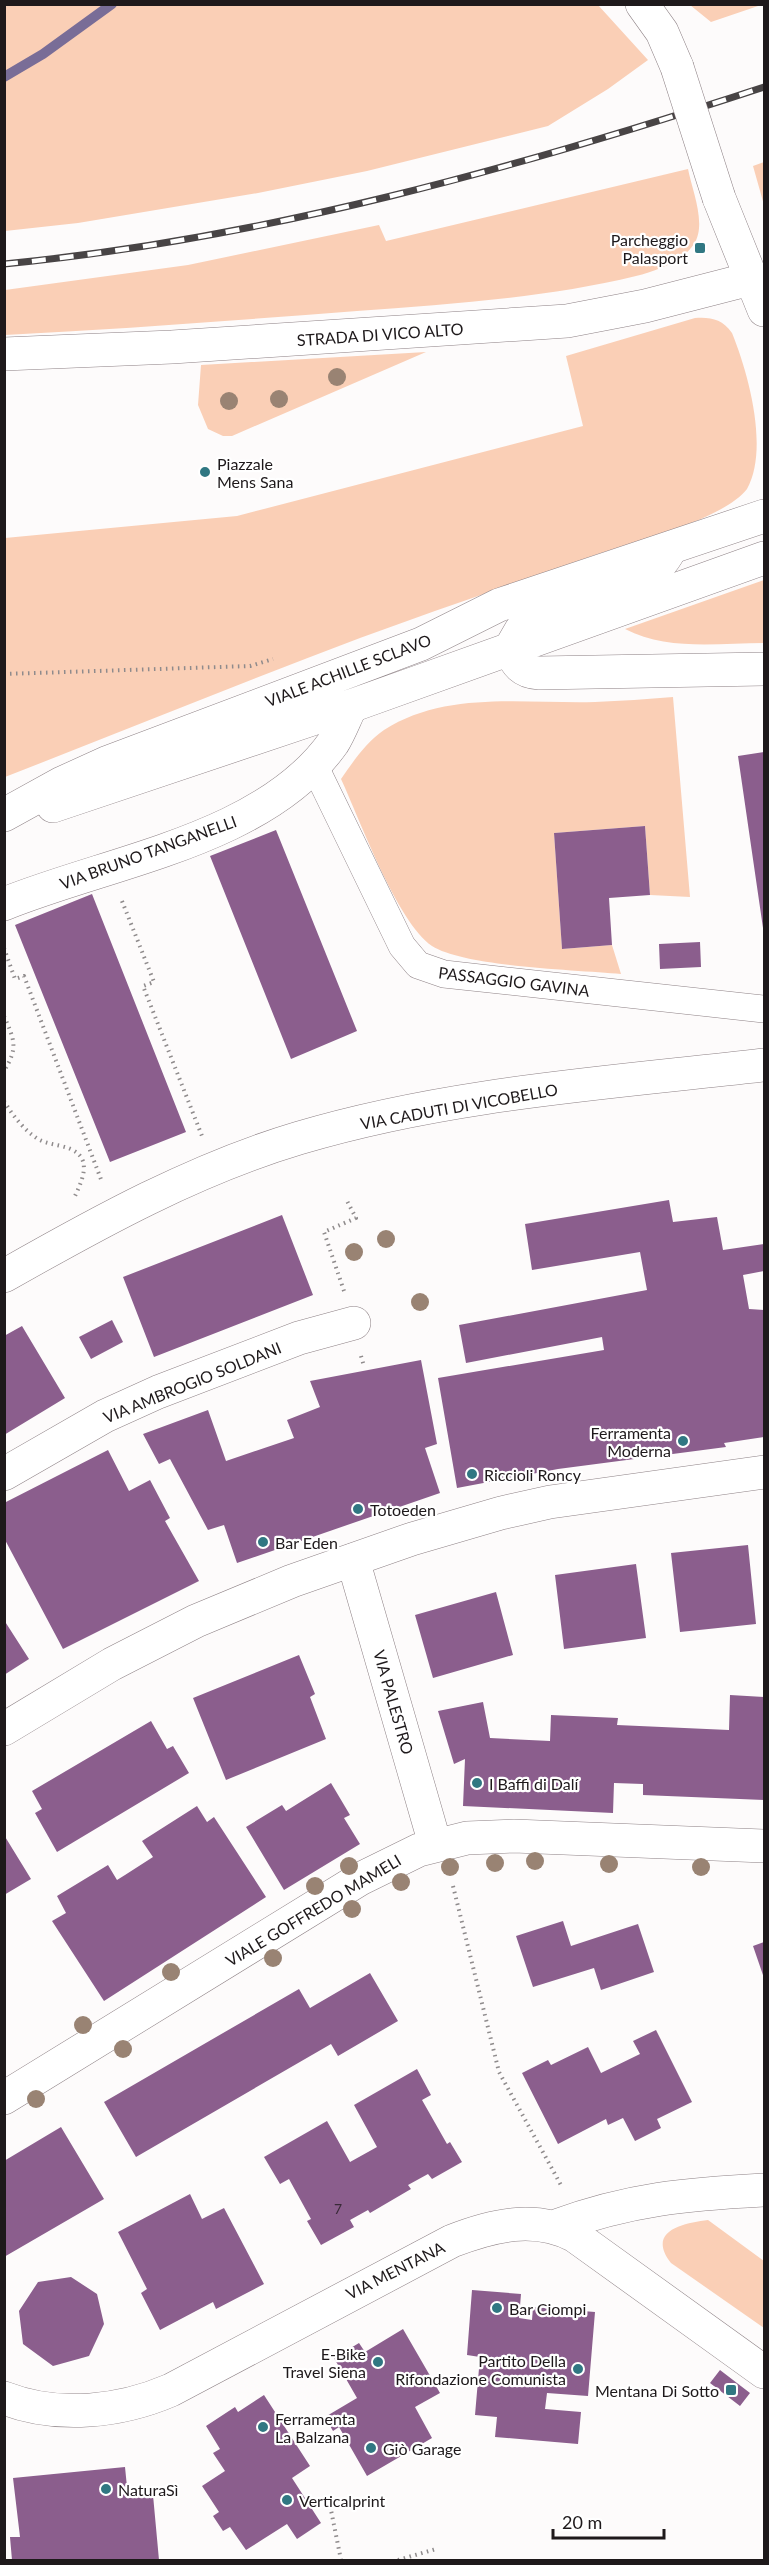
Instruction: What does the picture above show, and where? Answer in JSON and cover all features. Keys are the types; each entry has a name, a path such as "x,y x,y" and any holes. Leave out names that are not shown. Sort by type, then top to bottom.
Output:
{"street":[{"path":"642,4 662,32 677,67 719,198 750,279 765,310"},
{"name":"STRADA DI VICO ALTO","path":"4,354 172,347 567,321 645,306 750,279"},
{"path":"717,575 749,549 763,522"},
{"name":"VIALE ACHILLE SCLAVO","path":"4,815 62,783 105,764 421,644 500,605 670,549 763,522"},
{"path":"670,549 664,561 646,577 535,619 521,630 510,649 522,669 539,673 765,669"},
{"name":"VIALE ACHILLE SCLAVO","path":"4,815 61,804 100,792 351,706 765,558"},
{"name":"VIA BRUNO TANGANELLI","path":"4,904 198,837 239,820 271,801 314,765 338,734 351,706"},
{"name":"PASSAGGIO GAVINA","path":"314,765 402,946 418,965 444,974 765,1009"},
{"name":"VIA CADUTI DI VICOBELLO","path":"4,1276 161,1192 217,1167 299,1138 399,1113 499,1096 765,1065"},
{"name":"VIA AMBROGIO SOLDANI","path":"4,1474 105,1416 158,1392 299,1338 350,1309"},
{"path":"4,1729 102,1670 168,1634 266,1591 353,1560 458,1525 550,1502 765,1472"},
{"name":"VIA PALESTRO","path":"353,1560 435,1844"},
{"name":"VIALE GOFFREDO MAMELI","path":"4,2098 360,1879 402,1857 435,1844 467,1838 514,1836 765,1846"},
{"path":"556,2226 615,2206 646,2200 765,2190"},
{"name":"VIA MENTANA","path":"4,2398 38,2407 67,2410 102,2409 136,2404 171,2390 452,2241 512,2224 534,2223 556,2226 575,2236 765,2372"}],"path":[{"path":"4,674 250,666"},
{"path":"119,894 154,982 144,986 203,1137"},
{"path":"4,948 15,979 24,976 102,1183"},
{"path":"4,1016 15,1046 14,1056 4,1071"},
{"path":"4,1101 28,1131 46,1143 71,1149 83,1161 84,1177 72,1202"},
{"path":"346,1199 356,1218 324,1232 350,1309"},
{"path":"453,1886 499,2072 563,2189"},
{"path":"329,2500 341,2560"},
{"path":"398,2560 436,2549"}],"shaded area":[{"path":"690,4 764,4 711,22 690,5"},
{"path":"4,5 598,5 648,60 608,89 548,126 367,171 258,193 78,223 5,231"},
{"path":"764,162 764,205 753,166"},
{"path":"688,169 699,217 698,236 689,250 676,261 636,276 568,290 462,303 5,335 5,290 188,265 379,225 386,241"},
{"path":"695,318 716,320 732,333 750,390 756,433 756,454 753,473 747,489 736,500 700,520 360,638 5,777 5,538 237,516 583,426 566,356"},
{"path":"426,352 232,436 223,436 208,429 198,405 201,365"},
{"path":"764,580 764,643 675,643 641,636 625,629"},
{"path":"673,697 690,897 650,895 645,826 554,833 562,949 612,945 621,974 469,959 432,946 419,934 406,916 380,869 341,779 371,740 408,717 460,704 514,701 595,702"},
{"path":"708,2220 764,2261 764,2328 671,2263 664,2252 665,2236 671,2231 688,2223"}],"building":[{"path":"764,752 764,928 763,928 738,756"},
{"path":"645,826 650,895 609,898 612,945 562,949 554,833"},
{"path":"276,830 357,1031 291,1059 210,856"},
{"path":"92,894 186,1132 110,1162 15,925"},
{"path":"700,942 701,967 660,969 659,944"},
{"path":"669,1200 673,1222 717,1217 723,1250 764,1244 764,1271 743,1275 749,1309 764,1310 764,1437 724,1443 726,1447 558,1469 457,1488 438,1378 604,1350 602,1337 466,1363 459,1325 647,1290 640,1252 532,1270 525,1224"},
{"path":"282,1215 313,1295 154,1357 123,1277"},
{"path":"112,1320 123,1342 91,1359 79,1337"},
{"path":"22,1326 65,1398 4,1435 4,1336"},
{"path":"421,1360 437,1444 425,1448 440,1493 237,1563 224,1525 208,1530 170,1459 159,1464 143,1434 208,1410 226,1461 294,1438 287,1420 320,1407 310,1381"},
{"path":"108,1450 129,1491 150,1480 170,1518 165,1521 199,1581 63,1649 4,1538 4,1503"},
{"path":"748,1545 756,1624 680,1632 671,1553"},
{"path":"636,1564 646,1638 564,1649 555,1575"},
{"path":"496,1592 513,1655 433,1678 415,1615"},
{"path":"4,1620 29,1659 4,1675"},
{"path":"299,1655 315,1694 310,1697 326,1739 226,1780 193,1698"},
{"path":"730,1695 764,1697 764,1800 643,1795 643,1784 614,1783 613,1813 463,1806 465,1759 454,1764 438,1711 483,1702 490,1738 550,1741 551,1715 618,1718 617,1725 729,1730"},
{"path":"151,1721 167,1749 173,1746 189,1773 57,1852 35,1813 42,1809 32,1791"},
{"path":"331,1783 350,1815 344,1818 360,1844 284,1890 246,1827 282,1805 286,1811"},
{"path":"197,1806 207,1822 214,1817 266,1897 104,2001 52,1921 66,1913 57,1896 108,1865 117,1880 153,1857 142,1841"},
{"path":"4,1835 31,1879 4,1895"},
{"path":"563,1921 571,1946 638,1924 654,1972 601,1990 594,1968 533,1987 516,1936"},
{"path":"764,1942 764,1978 753,1946"},
{"path":"370,1973 398,2021 338,2056 331,2044 136,2157 104,2102 299,1989 310,2008"},
{"path":"656,2030 692,2102 657,2119 661,2128 635,2141 623,2118 608,2125 606,2119 558,2144 522,2073 548,2060 551,2065 588,2047 601,2073 640,2054 633,2041"},
{"path":"417,2069 431,2095 422,2100 447,2144 450,2142 462,2162 432,2179 428,2174 408,2185 411,2189 370,2213 368,2210 350,2220 354,2227 321,2245 307,2221 311,2219 289,2179 280,2184 264,2157 327,2121 350,2162 377,2147 354,2105"},
{"path":"61,2127 104,2199 4,2257 4,2161"},
{"path":"190,2194 202,2219 224,2208 264,2284 216,2309 213,2302 160,2330 141,2293 147,2289 118,2232"},
{"path":"71,2277 97,2294 104,2324 89,2356 53,2366 23,2344 19,2311 38,2282"},
{"path":"472,2290 521,2294 519,2318 532,2320 533,2307 595,2312 588,2396 547,2393 545,2409 581,2412 578,2444 495,2437 497,2417 475,2415 480,2357 467,2355"},
{"path":"403,2329 440,2393 415,2407 432,2438 367,2476 339,2427 333,2431 325,2417 357,2398 334,2358 359,2343 365,2352"},
{"path":"720,2370 750,2393 740,2406 710,2383"},
{"path":"264,2395 310,2466 292,2478 321,2523 297,2539 287,2524 246,2550 230,2527 223,2531 213,2516 219,2512 202,2486 225,2471 213,2453 220,2449 206,2426 235,2407 238,2412"},
{"path":"125,2467 128,2497 153,2495 159,2560 12,2560 10,2537 20,2537 13,2478"}],"waterway":[{"path":"4,77 43,54 112,4"}],"railway":[{"path":"4,264 101,253 198,237 389,196 578,145 764,87"}],"place":[{"name":"Parcheggio Palasport","path":"700,248"},
{"name":"Piazzale Mens Sana","path":"205,472"},
{"name":"Ferramenta Moderna","path":"683,1441"},
{"name":"Riccioli Roncy","path":"472,1474"},
{"name":"Totoeden","path":"358,1509"},
{"name":"Bar Eden","path":"263,1542"},
{"name":"I Baffi di Dalí","path":"477,1783"},
{"name":"Bar Ciompi","path":"497,2308"},
{"name":"E-Bike Travel Siena","path":"378,2362"},
{"name":"Partito Della Rifondazione Comunista","path":"578,2369"},
{"name":"Mentana Di Sotto","path":"731,2390"},
{"name":"Ferramenta La Balzana","path":"263,2427"},
{"name":"Giò Garage","path":"371,2448"},
{"name":"NaturaSì","path":"106,2489"},
{"name":"Verticalprint","path":"287,2500"}]}
